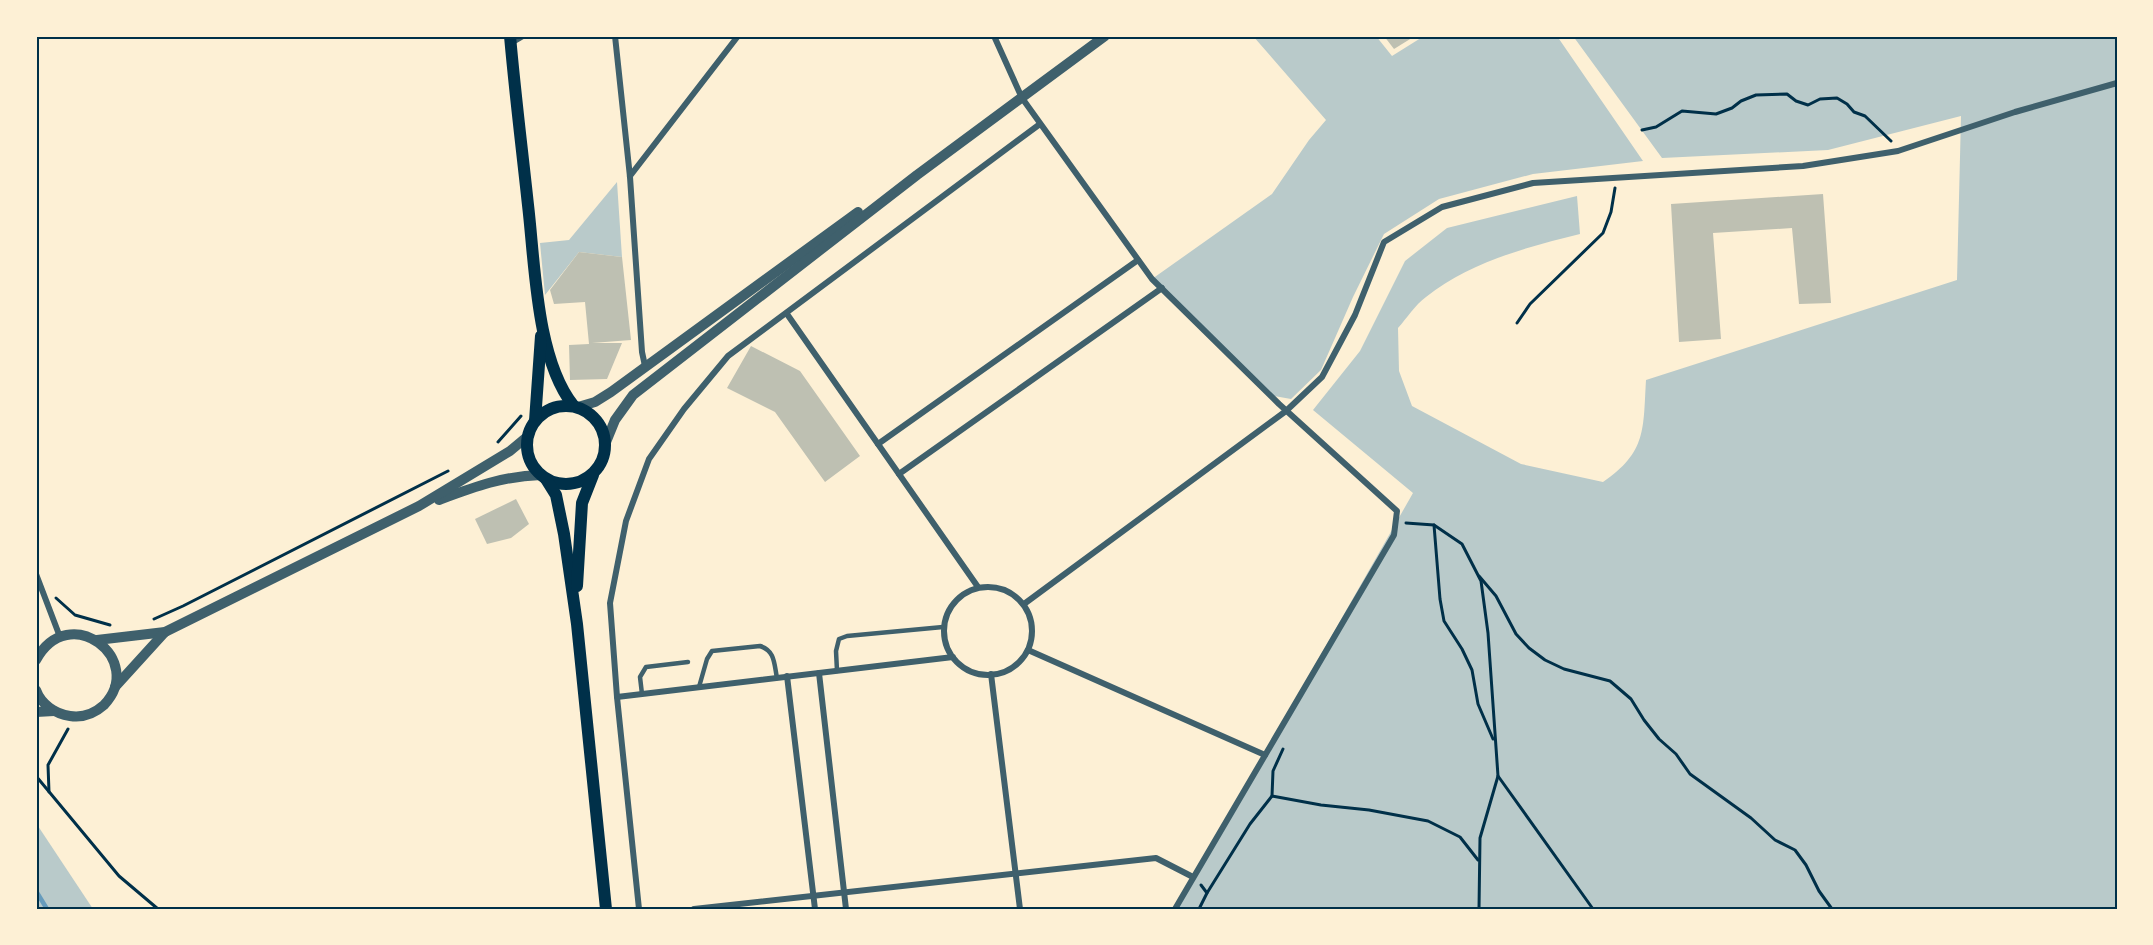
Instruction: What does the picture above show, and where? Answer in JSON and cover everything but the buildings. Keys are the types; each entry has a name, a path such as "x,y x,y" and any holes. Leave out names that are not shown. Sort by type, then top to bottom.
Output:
{"main road":[{"path":"510,40 542,327 556,378 564,394 575,406 595,417 606,442 603,459 593,475 582,503 576,614"},
{"path":"542,327 535,421 528,436 527,452 534,467 556,495 561,515 576,614 606,909"},
{"path":"535,421 553,407 575,406"},
{"path":"543,477 566,484 577,483 593,475"}],"street":[{"path":"510,40 524,36"},
{"path":"615,36 630,177 642,352 645,366"},
{"path":"630,177 738,36"},
{"path":"994,36 1022,98 1138,260 1162,288 1286,411 1397,511 1394,535 1175,909"},
{"path":"606,442 615,420 633,395 917,176 1105,36"},
{"path":"1024,604 1286,411 1322,377 1355,315 1384,242 1442,207 1533,183 1803,166 1901,150 2015,112 2117,83"},
{"path":"639,909 617,697 610,603 626,521 649,459 684,409 728,356 1040,124"},
{"path":"575,406 595,402 844,221 917,176"},
{"path":"878,444 1138,260"},
{"path":"899,474 1162,288"},
{"path":"787,314 978,587"},
{"path":"97,640 165,632 419,507 510,451 528,436"},
{"path":"419,507 495,480 515,476 543,477"},
{"path":"36,574 60,637"},
{"path":"978,587 998,587 1013,594 1024,604 1031,618 1032,635 1028,650 1021,660 1009,670 982,675 969,671 952,657 946,647 944,621 952,604 963,593 978,587"},
{"path":"36,690 45,704 64,716 89,715 109,699 115,687 165,632"},
{"path":"36,660 49,642 72,634 85,635 97,640 107,649 114,661 117,674 115,687"},
{"path":"1028,650 1265,755"},
{"path":"617,697 952,657"},
{"path":"819,673 846,909"},
{"path":"992,674 1020,909"},
{"path":"787,676 815,909"},
{"path":"36,712 54,711"},
{"path":"694,909 1156,858 1193,877"}],"lane":[{"path":"837,670 836,651 839,639 847,636 943,627"},
{"path":"699,687 707,659 712,651 760,646 767,648 772,653 777,678"},
{"path":"642,694 640,677 646,667 688,663"}],"path":[{"path":"1642,130 1656,127 1682,111 1716,114 1756,95 1787,94 1796,101 1808,105 1820,99 1837,98 1854,112 1865,116 1901,150"},
{"path":"1517,323 1530,303 1603,233 1611,212 1617,177"},
{"path":"493,448 522,414"},
{"path":"153,620 452,469"},
{"path":"1395,522 1434,525 1462,544 1481,581 1488,633 1497,776 1480,838 1479,909"},
{"path":"1434,525 1444,621 1472,670 1478,704 1495,744"},
{"path":"1479,576 1496,596 1516,634 1529,648 1545,660 1564,669 1610,681 1631,699 1644,720 1659,739 1676,754 1690,774 1751,818 1775,840 1795,850 1832,909"},
{"path":"46,601 59,598 75,615 111,625"},
{"path":"49,794 48,765 76,717"},
{"path":"1199,909 1250,824 1272,796 1273,771 1286,743"},
{"path":"36,776 119,876 158,909"},
{"path":"1497,776 1593,909"},
{"path":"1272,796 1428,821 1460,837 1480,862"},
{"path":"1193,877 1208,893"}],"shaded area":[{"path":"1253,36 1376,36 1392,56 1424,36 1557,36 1643,161 1533,174 1439,199 1384,234 1321,370 1291,399 1269,395 1152,279 1272,194 1309,140 1326,120"},
{"path":"1573,36 2117,36 2117,909 1176,909 1413,493 1313,410 1360,351 1405,261 1447,228 1577,196 1580,234 1520,250 1480,265 1443,285 1418,304 1398,328 1399,371 1412,406 1521,464 1603,482 1628,460 1640,438 1646,380 1957,280 1961,116 1828,150 1662,158"},
{"path":"617,182 622,257 579,252 545,295 540,243 569,240"},
{"path":"36,823 93,909 36,909"}],"waterway":[{"path":"36,891 47,909"}]}
